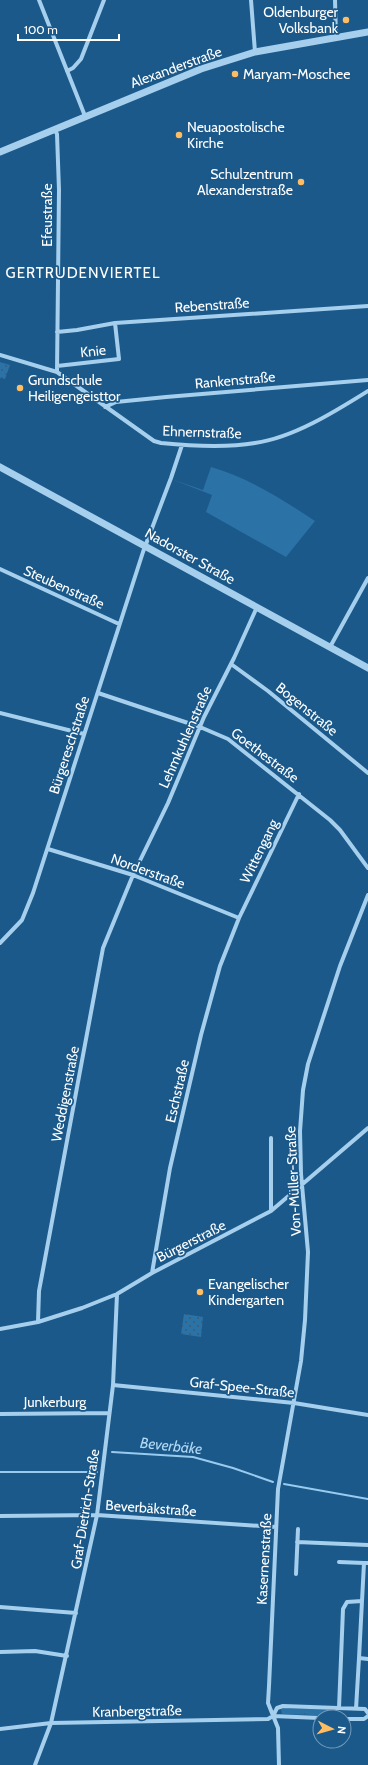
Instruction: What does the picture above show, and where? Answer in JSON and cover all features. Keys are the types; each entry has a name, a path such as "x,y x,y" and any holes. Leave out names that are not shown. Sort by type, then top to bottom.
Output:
{"street":[{"path":"39,0 85,116"},
{"path":"67,71 73,68 81,59 104,0"},
{"path":"251,0 255,52"},
{"path":"335,0 336,38"},
{"name":"Alexanderstraße","path":"0,152 201,69 255,52 368,32"},
{"name":"Efeustraße","path":"54,129 56,134 59,190 57,372"},
{"name":"Rebenstraße","path":"58,332 115,323 368,306"},
{"name":"Knie","path":"57,366 119,359 115,323"},
{"name":"Ehnernstraße","path":"0,355 57,372 154,441 161,443 215,446 255,444 275,439 291,433 368,391"},
{"name":"Rankenstraße","path":"105,407 116,402 152,398 368,380"},
{"name":"Bürgereschstraße","path":"0,943 22,920 33,894 119,624 145,546 172,478 182,445"},
{"name":"Nadorster Straße","path":"0,467 368,668"},
{"name":"Steubenstraße","path":"0,569 119,624"},
{"path":"330,647 368,578"},
{"name":"Lehmkuhlenstraße","path":"133,875 168,803 200,726 257,607"},
{"name":"Bogenstraße","path":"231,664 268,691 368,773"},
{"name":"Goethestraße","path":"98,693 200,726 228,739 321,812 340,830 368,868"},
{"path":"0,713 84,734"},
{"name":"Wittengang","path":"239,918 299,794"},
{"name":"Norderstraße","path":"48,849 133,875 239,918"},
{"name":"Weddigenstraße","path":"38,1322 39,1291 103,948 133,875"},
{"name":"Von-Müller-Straße","path":"294,1404 304,1337 308,1274 306,1228 300,1160 300,1118 308,1064 340,966 368,896"},
{"name":"Eschstraße","path":"152,1273 170,1168 201,1035 220,966 239,918"},
{"name":"Bürgerstraße","path":"0,1329 38,1322 82,1308 117,1294 152,1273 271,1211 368,1128"},
{"path":"271,1138 271,1211"},
{"name":"Graf-Dietrich-Straße","path":"35,1765 51,1723 97,1515 112,1386 117,1294"},
{"name":"Graf-Spee-Straße","path":"112,1386 294,1404 368,1415"},
{"name":"Kasernenstraße","path":"279,1765 278,1728 268,1703 268,1686 278,1489 294,1404"},
{"name":"Junkerburg","path":"0,1414 109,1413"},
{"name":"Beverbäkstraße","path":"0,1516 97,1515 276,1527"},
{"path":"296,1574 298,1529"},
{"path":"297,1542 368,1545"},
{"path":"339,1562 366,1563 362,1601 356,1709"},
{"path":"339,1708 343,1609 348,1602 362,1601"},
{"path":"0,1607 76,1613"},
{"path":"0,1652 35,1651 67,1656"},
{"path":"359,1658 368,1659"},
{"name":"Kranbergstraße","path":"273,1716 277,1708 283,1706 365,1709 368,1714 364,1719 352,1718"},
{"name":"Kranbergstraße","path":"0,1729 51,1723 268,1719 273,1716 312,1718"}],"green space":[{"path":"0,362 10,365 5,379 0,378"},
{"path":"211,467 252,483 278,497 315,521 286,557 206,512 212,495 171,479 203,490"},
{"path":"184,1314 203,1317 201,1337 181,1334"},
{"path":"281,1709 312,1709 312,1715 282,1714"}],"waterway":[{"name":"Beverbäke","path":"112,1452 193,1457 233,1468 273,1482"},
{"name":"Beverbäke","path":"0,1472 97,1472"},
{"name":"Beverbäke","path":"284,1484 368,1499"}],"place":[{"name":"Oldenburger Volksbank","path":"346,20"},
{"name":"Maryam-Moschee","path":"235,74"},
{"name":"Neuapostolische Kirche","path":"179,135"},
{"name":"Schulzentrum Alexanderstraße","path":"301,182"},
{"name":"Grundschule Heiligengeisttor","path":"20,388"},
{"name":"Evangelischer Kindergarten","path":"200,1292"}],"district":[{"name":"GERTRUDENVIERTEL","path":"83,273"}]}
